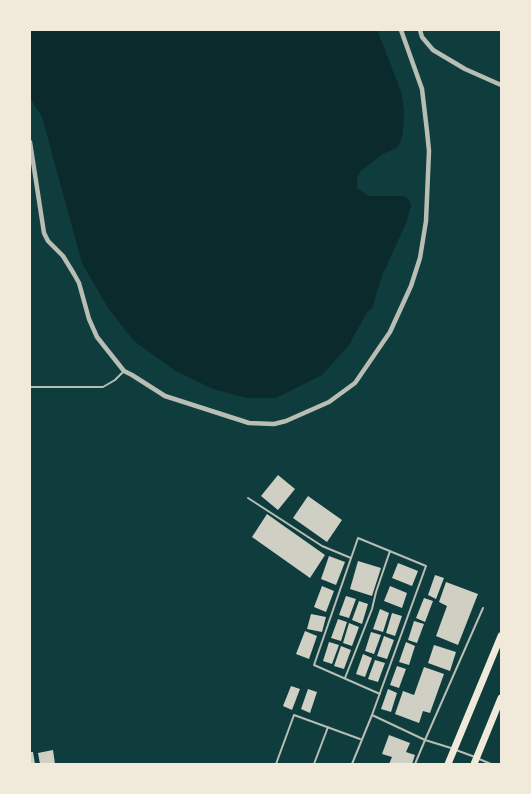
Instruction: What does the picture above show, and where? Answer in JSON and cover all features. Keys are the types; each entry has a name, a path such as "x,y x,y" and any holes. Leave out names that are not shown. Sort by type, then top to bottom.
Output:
{"highway":[{"path":"448,764 501,636"},
{"path":"475,761 501,698"}],"street":[{"path":"30,142 44,233 48,241 63,256 79,283 89,319 97,337 124,371 165,396 249,423 274,424 286,421 329,402 355,383 385,340 411,286 424,237 429,151 422,89 401,30"},
{"path":"420,30 422,37 433,50 465,69 501,85"}],"lane":[{"path":"30,387 103,387 115,380 124,371"},
{"path":"248,498 322,546 351,558"},
{"path":"352,764 380,694 426,566 358,538 314,665 380,694"},
{"path":"345,679 372,609 390,551"},
{"path":"415,764 483,608"},
{"path":"276,764 294,715 361,739"},
{"path":"372,715 425,740 454,749 475,761 491,764"},
{"path":"314,764 328,727"}],"water":[{"path":"30,30 377,30 401,91 404,110 403,133 398,147 381,155 360,172 357,178 357,188 368,196 405,196 411,206 406,223 382,276 372,308 367,312 349,345 322,375 276,398 247,398 213,389 176,371 134,341 108,308 82,263 42,117 30,98"}],"building":[{"path":"278,475 295,489 278,510 261,496"},
{"path":"308,496 342,520 327,542 293,518"},
{"path":"267,514 325,555 310,578 252,537"},
{"path":"329,556 345,562 336,585 321,579"},
{"path":"358,561 381,568 372,596 350,589"},
{"path":"398,563 418,571 412,586 392,578"},
{"path":"435,575 444,578 436,599 428,595"},
{"path":"446,582 478,594 458,645 436,636 447,606 439,602"},
{"path":"322,586 334,591 326,612 314,607"},
{"path":"390,586 407,593 402,608 384,601"},
{"path":"346,596 356,599 349,618 339,615"},
{"path":"424,598 433,601 425,622 416,618"},
{"path":"359,601 368,604 362,624 352,620"},
{"path":"380,609 389,613 383,632 373,629"},
{"path":"392,613 402,616 395,636 386,633"},
{"path":"311,614 326,617 322,632 307,629"},
{"path":"338,619 347,622 341,641 331,638"},
{"path":"414,621 424,624 417,643 408,640"},
{"path":"349,623 359,627 352,646 343,643"},
{"path":"305,631 317,636 309,659 296,654"},
{"path":"371,632 381,635 374,654 365,651"},
{"path":"384,636 394,640 387,659 377,656"},
{"path":"329,642 339,645 332,664 323,661"},
{"path":"406,642 415,646 409,665 399,662"},
{"path":"434,645 456,652 450,671 428,663"},
{"path":"341,646 351,650 344,669 334,666"},
{"path":"363,654 372,658 365,677 356,674"},
{"path":"375,660 385,663 378,682 368,679"},
{"path":"397,666 406,669 399,688 390,685"},
{"path":"424,667 444,674 430,713 423,711 419,723 395,714 403,691 414,695"},
{"path":"291,686 300,689 292,710 283,706"},
{"path":"308,689 317,692 310,713 301,709"},
{"path":"388,689 397,693 391,712 381,709"},
{"path":"389,735 410,743 406,752 415,755 412,764 389,764 392,757 382,754"},
{"path":"53,750 55,764 40,764 38,753"},
{"path":"30,752 33,752 35,764 30,764"}]}
